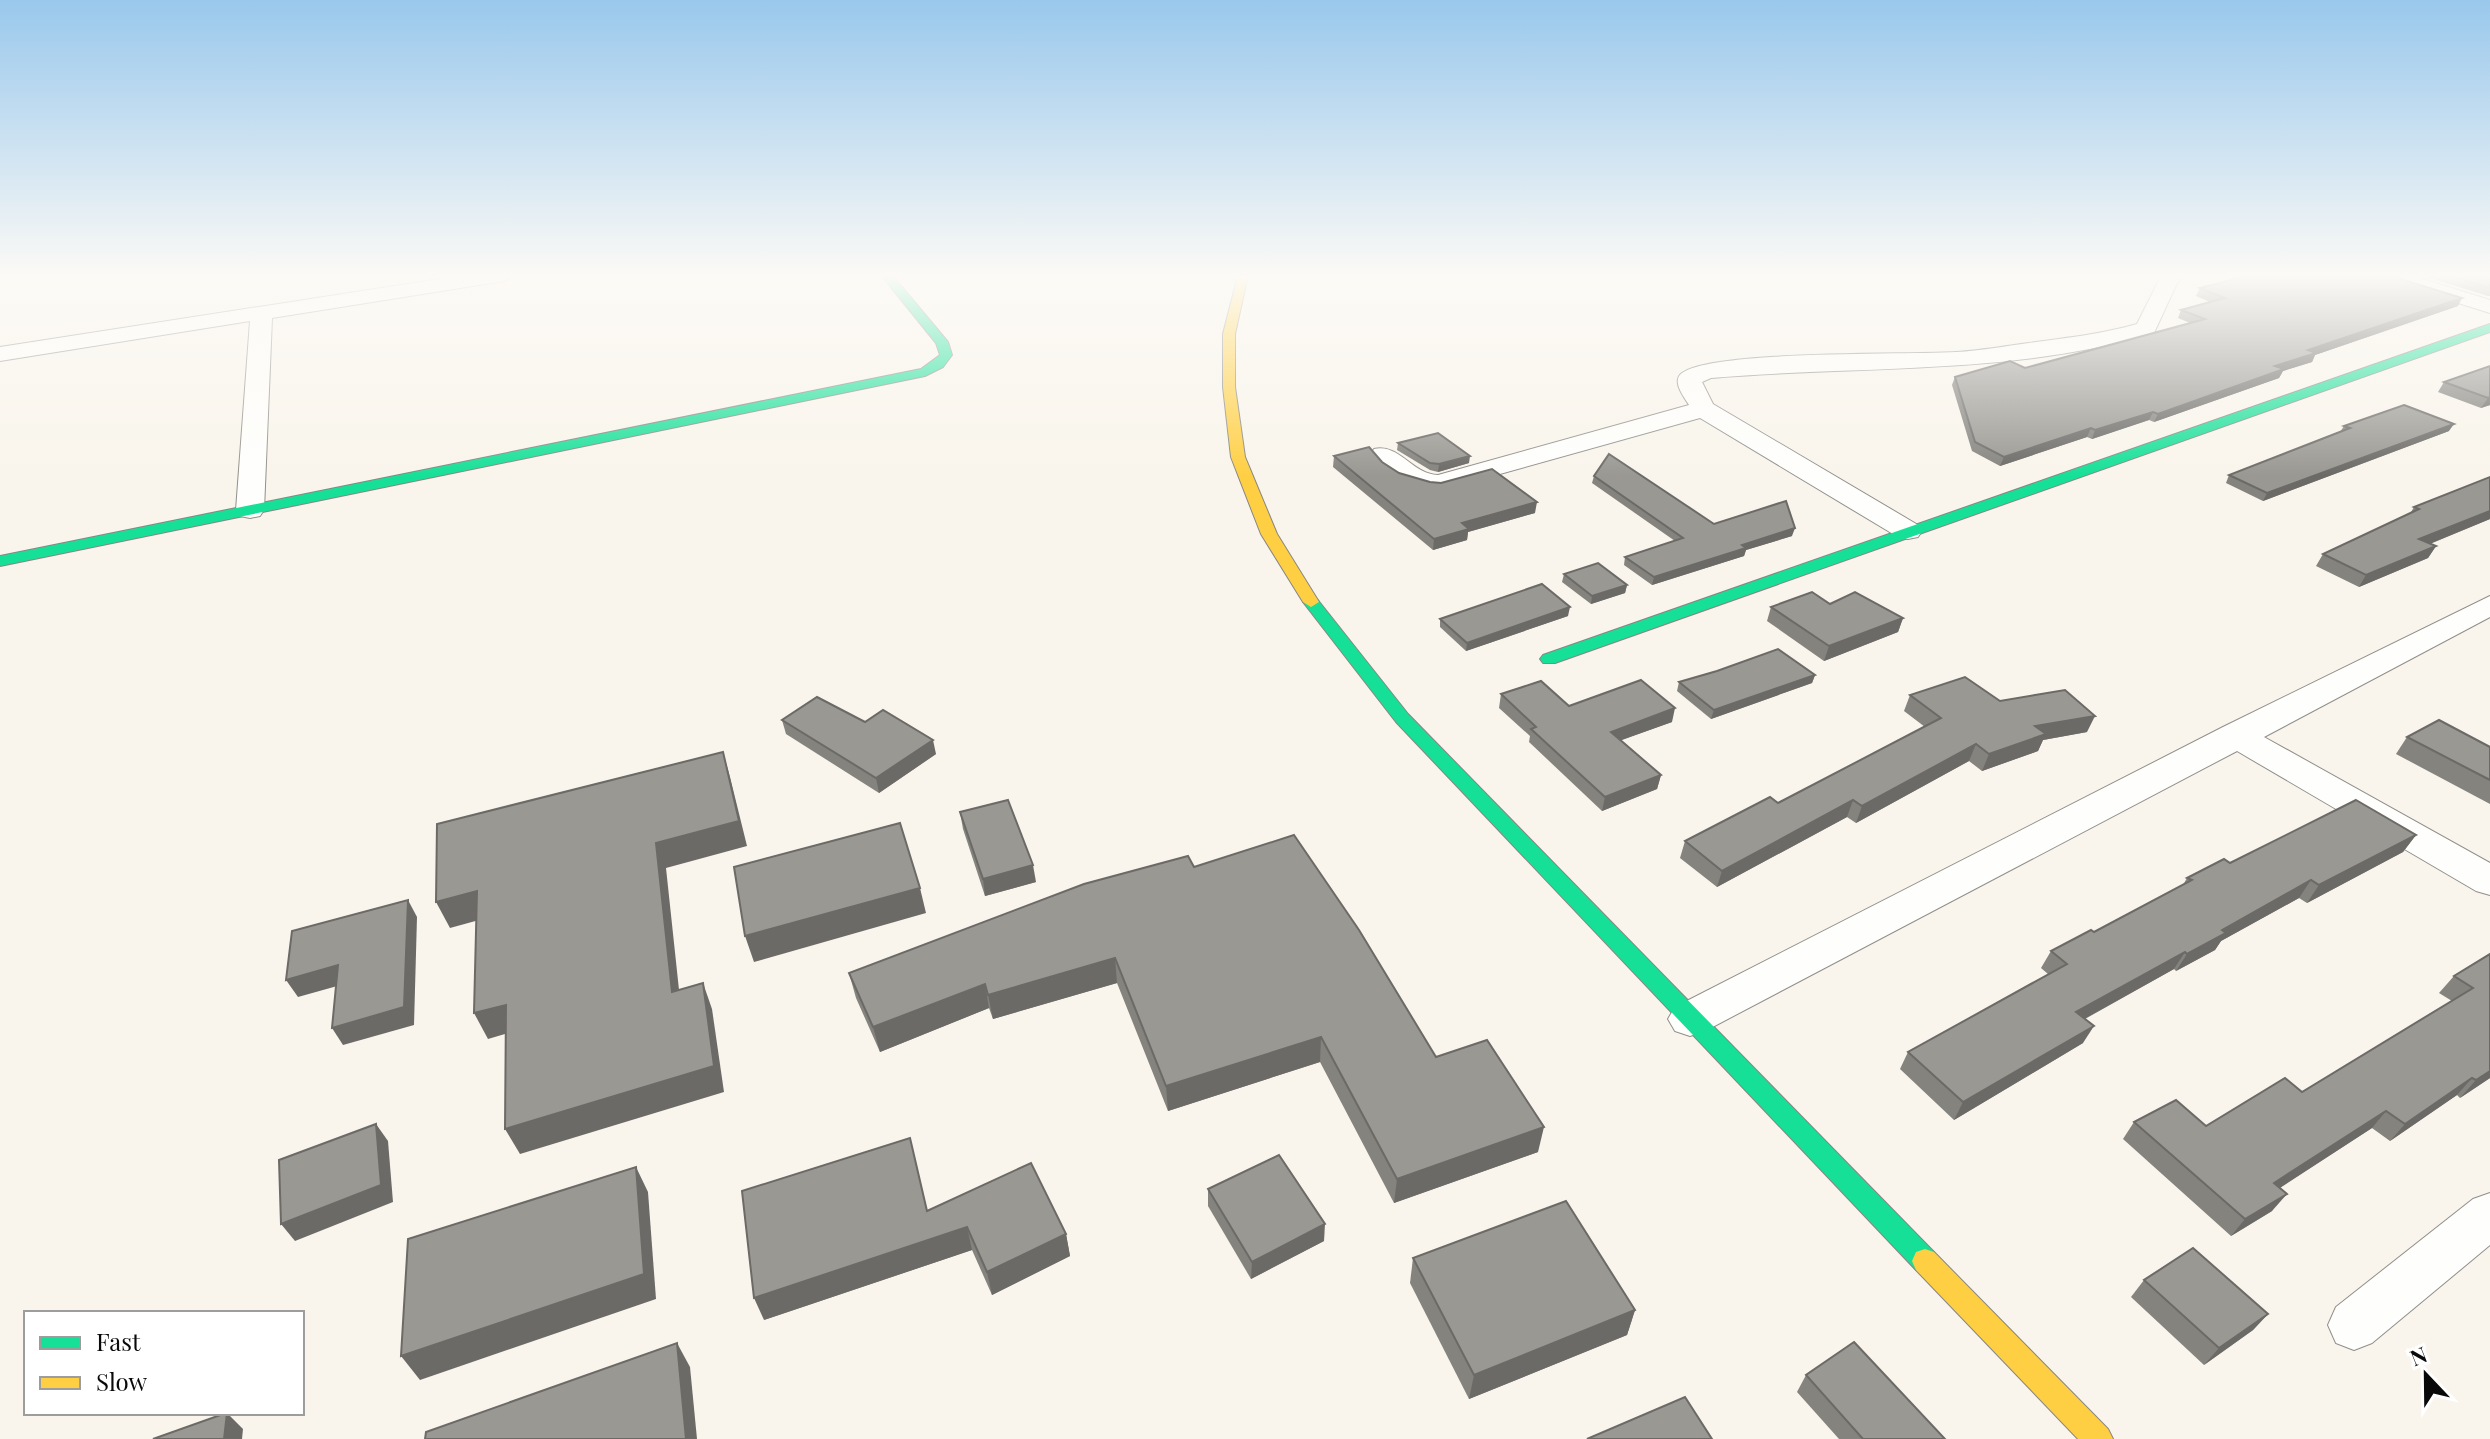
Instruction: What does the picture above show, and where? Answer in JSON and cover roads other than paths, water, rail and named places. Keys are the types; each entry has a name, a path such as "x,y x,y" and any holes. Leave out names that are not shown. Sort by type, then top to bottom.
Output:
{"street":[{"path":"0,354 77,342"},
{"path":"250,510 259,342"},
{"path":"0,561 925,372 939,364 946,355 942,342"},
{"path":"1229,342 1229,387 1238,457 1269,534 1317,611 1402,718 2098,1439"},
{"path":"1908,531 1703,409 1690,386 1690,378 1707,371 1797,363 1958,359 2082,342"},
{"path":"1549,659 2449,342"},
{"path":"1383,455 1408,478 1421,484 1439,483 1703,409"},
{"path":"1690,1019 2490,605"},
{"path":"2235,735 2490,881"},
{"path":"2354,1325 2490,1215"}]}
